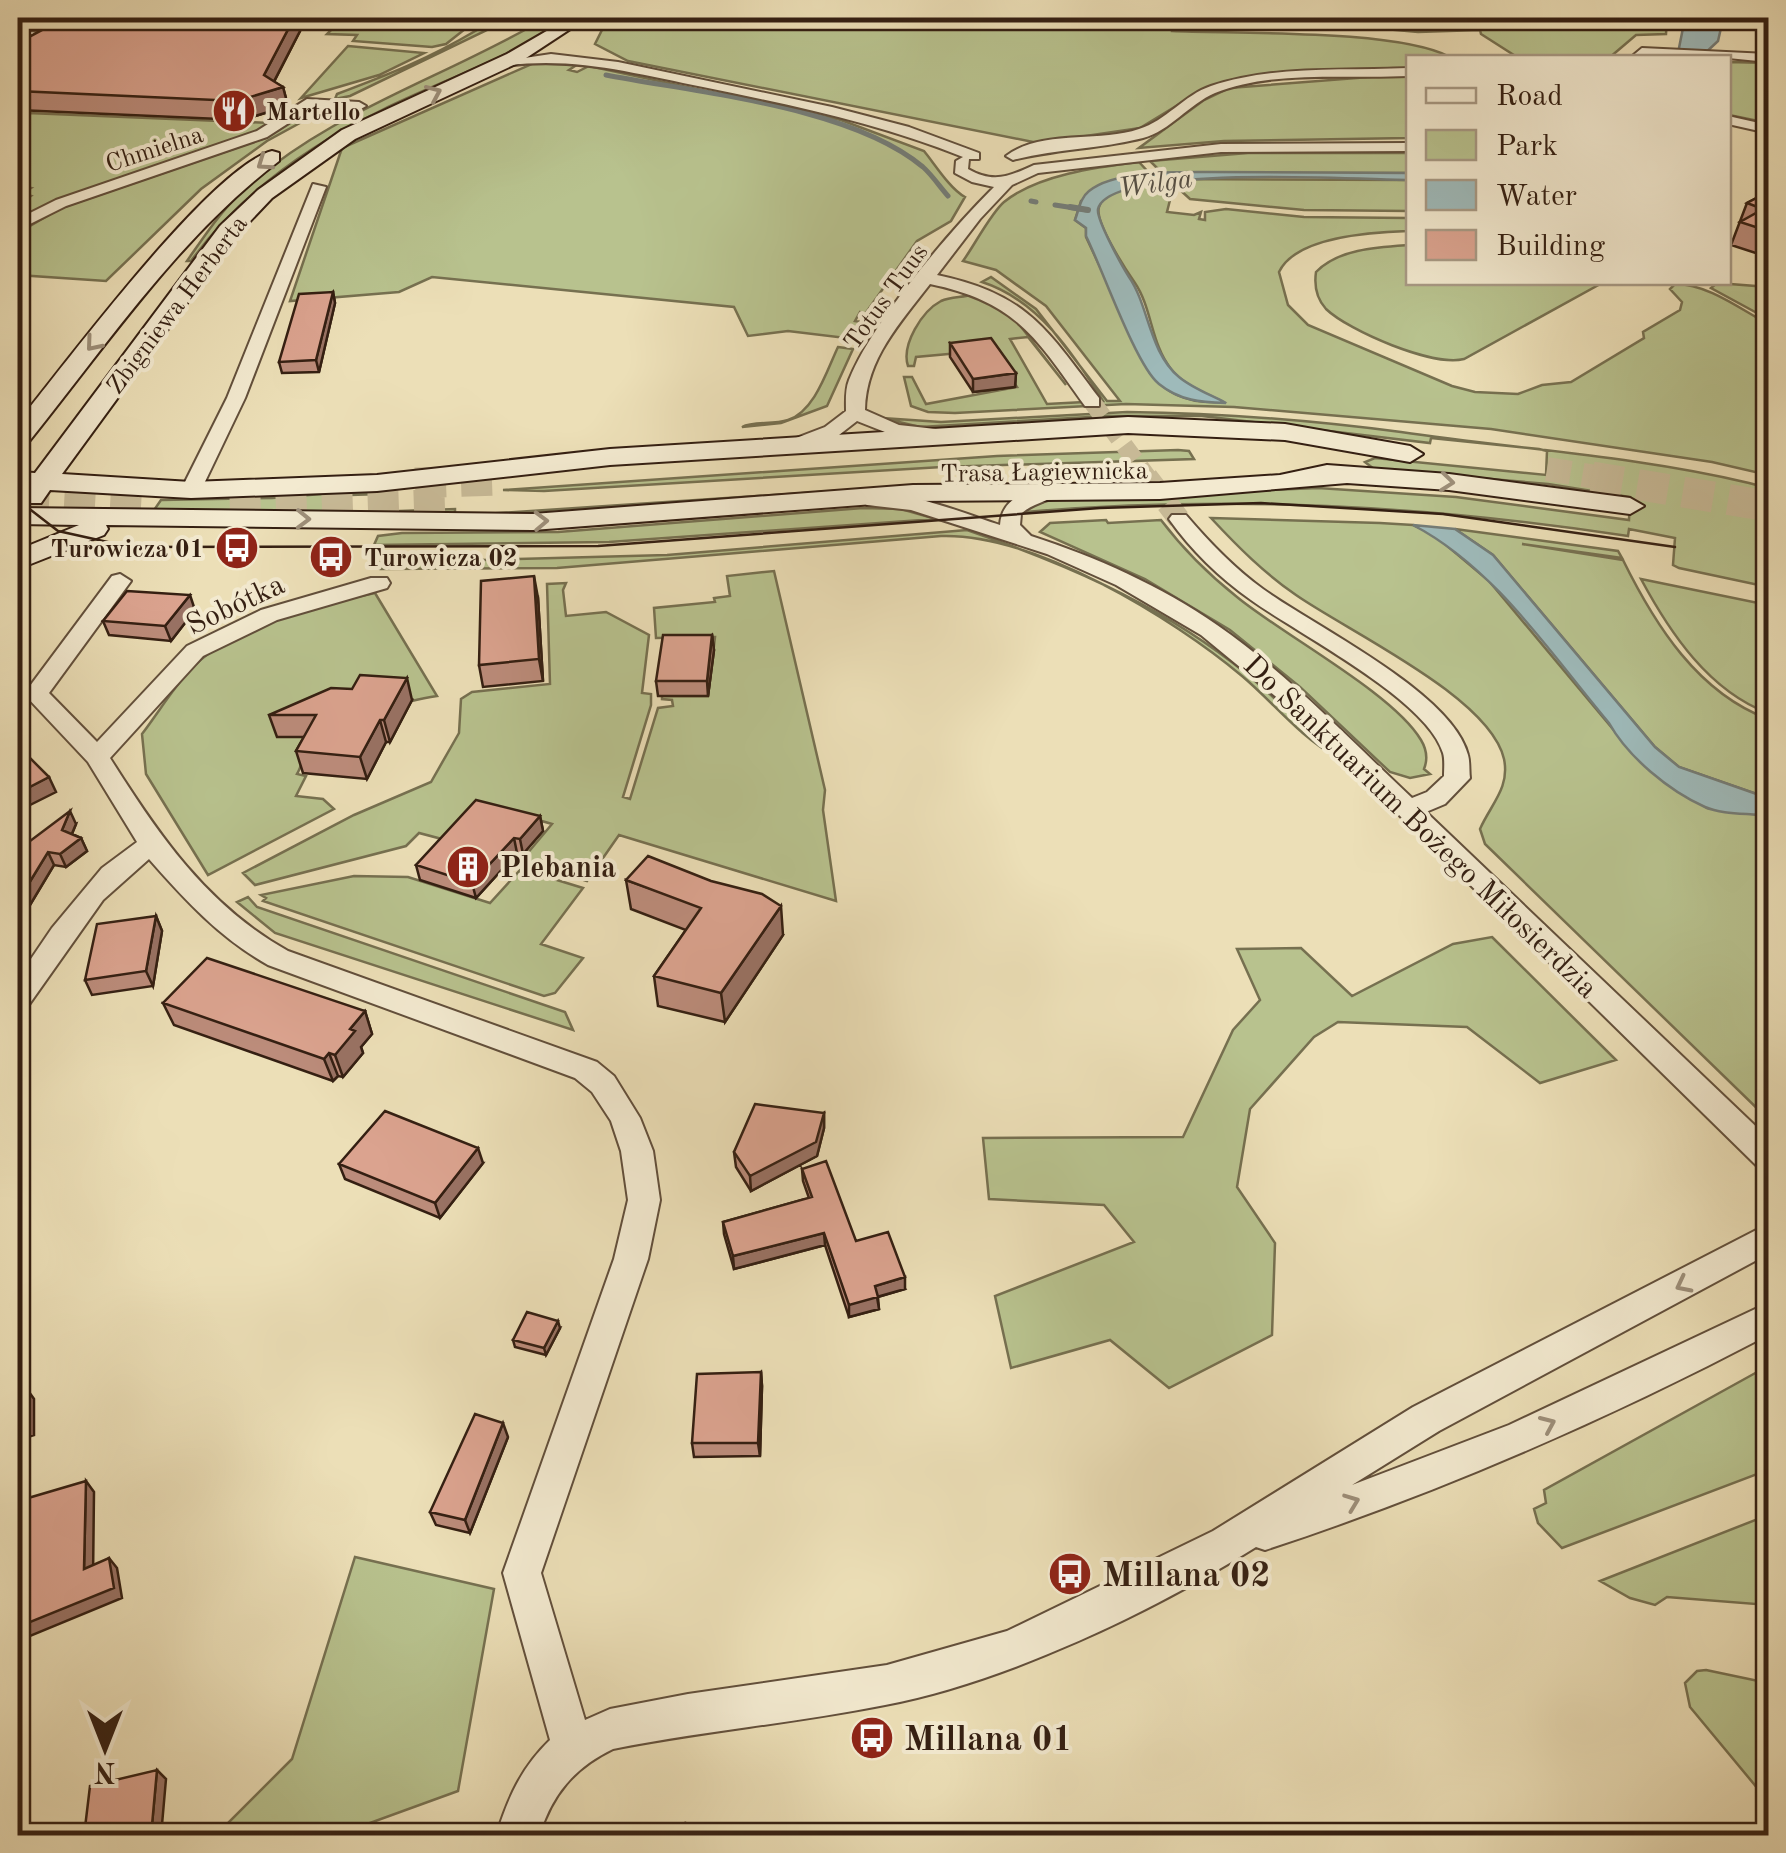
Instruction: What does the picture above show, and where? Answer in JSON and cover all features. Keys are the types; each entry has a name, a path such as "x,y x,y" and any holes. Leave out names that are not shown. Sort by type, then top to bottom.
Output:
{"main road":[{"name":"Zbigniewa Herberta","path":"18,516 30,481 73,442 228,230 266,192 344,137 505,62 579,18"},
{"path":"328,123 365,103"},
{"name":"Zbigniewa Herberta","path":"18,438 203,214 235,184 286,148"},
{"path":"18,417 57,388"},
{"path":"30,481 190,490 398,482 597,458 1089,426 1196,425 1299,434 1410,454"},
{"path":"73,442 104,470 155,489"},
{"name":"Trasa Łagiewnicka","path":"497,480 1116,444 1276,445 1547,469"},
{"name":"Trasa Łagiewnicka","path":"456,504 1024,470 1212,468 1350,474 1510,489 1630,506"},
{"path":"18,516 546,521 974,490 1160,491 1350,474"},
{"path":"18,560 70,536 135,518"}],"street":[{"path":"243,23 323,24 330,18"},
{"path":"18,34 57,37 18,57"},
{"path":"555,35 553,45 564,55"},
{"path":"505,62 564,55 807,104 908,135 969,159 1025,162 1236,147 1406,147"},
{"path":"1639,55 1685,55"},
{"path":"1731,57 1768,58"},
{"path":"969,159 960,170 972,178 1008,181 1026,177 1025,162 1040,147 1141,134 1156,128 1204,93 1240,83 1406,72"},
{"name":"Chmielna","path":"18,225 61,203 262,134 312,102 365,103"},
{"path":"1731,121 1768,130"},
{"path":"972,178 974,216"},
{"name":"Totus Tuus","path":"855,413 856,384 867,359 974,216 1008,181"},
{"path":"190,490 236,398 318,188"},
{"path":"927,278 975,287 1014,306 1092,402"},
{"path":"798,444 832,431 855,413 895,430 954,435"},
{"path":"1023,539 1009,524 1010,512 1026,498 1051,490"},
{"name":"Do Sanktuarium Bożego Miłosierdzia","path":"850,498 914,504 1023,539 1124,580 1219,637 1280,687 1768,1157"},
{"path":"1178,519 1240,582 1411,698 1442,726 1458,752 1458,778 1445,793 1408,809"},
{"path":"120,582 36,694 97,757 152,845 244,939 278,958 586,1070 603,1084 625,1118 637,1151 644,1200 631,1259 522,1573 572,1747"},
{"name":"Sobótka","path":"97,757 196,651 268,616 379,583"},
{"path":"18,999 103,882 126,860 152,845"},
{"name":"Do Sanktuarium Bożego Miłosierdzia","path":"1736,1129 1768,1180"},
{"path":"516,1836 545,1774 572,1747 610,1729 887,1685 1010,1650 1226,1544 1426,1419 1768,1238"},
{"path":"1226,1544 1309,1518 1542,1427 1768,1318"}],"green space":[{"path":"343,18 512,18 350,96 335,99 337,94 408,65 477,30 465,29 446,44 432,47 353,41 357,35 327,34"},
{"path":"546,18 568,18 501,57 354,124 302,156 231,214 187,261 239,194 309,140"},
{"path":"608,18 1667,18 1666,34 1636,35 1613,55 1514,55 1480,30 1418,32 1318,23 1272,28 1172,25 1172,31 1356,37 1426,48 1445,55 1406,55 1406,69 1227,81 1201,91 1140,128 1038,143 628,61 595,44"},
{"path":"348,46 424,53 379,75 301,98"},
{"path":"543,59 578,64 569,70 577,72 589,66 841,120 924,151 965,197 951,221 917,241 865,314 860,312 855,321 868,323 854,339 788,331 748,336 734,307 432,277 399,292 290,301 342,148"},
{"path":"1731,62 1768,63 1768,98 1759,106 1768,112 1768,123 1731,115"},
{"path":"1406,74 1406,138 1224,141 1139,148 1204,100 1229,88"},
{"path":"317,106 331,106 267,141 201,189 106,281 18,275 18,233 61,208 265,138"},
{"path":"28,113 271,123 244,139 51,203 18,220 18,206 31,196 22,194 31,188 18,186 18,120"},
{"path":"1248,153 1406,153 1406,173 1162,173 1150,161"},
{"path":"1139,162 1150,174 1115,180 1081,201 1075,220 1086,228 1086,237 1150,373 1165,388 1192,400 1223,402 1182,380 1164,359 1141,293 1101,223 1102,200 1122,188 1153,181 1171,196 1167,212 1201,212 1199,219 1205,220 1205,212 1226,209 1304,217 1406,218 1406,231 1337,238 1318,243 1288,260 1279,272 1288,305 1308,325 1475,392 1518,394 1542,385 1571,382 1644,338 1643,332 1680,310 1682,302 1670,289 1674,285 1700,288 1768,324 1768,475 1712,462 1491,429 1234,407 1126,404 928,412 911,406 904,377 912,377 926,404 1017,387 992,350 916,357 914,366 908,366 910,339 927,312 941,301 973,294 1015,319 1066,385 1028,337 1010,339 1047,404 1103,401 1082,368 1107,401 1120,401 1046,306 996,270 963,261 999,207 1018,193 1068,174"},
{"path":"1168,179 1406,180 1406,211 1304,210 1190,199"},
{"path":"1406,245 1406,285 1598,285 1464,359 1433,358 1392,345 1337,318 1316,292 1316,272 1325,264 1359,251"},
{"path":"991,277 1036,309 1054,332 1020,301 982,282"},
{"path":"1731,284 1768,287 1768,319 1711,288"},
{"path":"838,347 853,349 827,406 781,423 742,427 788,420 806,408"},
{"path":"1127,412 1299,421 1519,447 1431,438 1430,443 1202,416 1107,416 920,427 882,418 941,422"},
{"path":"1542,450 1663,466 1768,488 1768,587 1679,568 1673,565 1675,538 1629,529 1628,536 1476,517 1327,506 1177,504 1025,512 1032,505 1055,499 1318,488 1456,497 1629,520 1630,497 1548,484 1374,469 1365,462 1375,458 1546,475 1547,451"},
{"path":"1189,451 1194,459 942,467 544,491 503,490 997,456"},
{"path":"371,490 382,494 350,495 345,513 455,509 455,516 849,490 850,494 551,517 152,513 161,500 272,498"},
{"path":"863,508 901,509 936,519 609,542 374,545 378,536 402,533 558,532"},
{"path":"1211,518 1413,525 1433,534 1489,581 1633,753 1707,808 1768,816 1768,1119 1485,844 1480,829 1502,787 1505,769 1493,736 1473,712 1415,668 1284,587"},
{"path":"1161,520 1226,588 1387,703 1423,744 1424,769 1430,774 1410,778 1390,772 1300,687 1230,630 1145,579 1040,532 1050,523"},
{"path":"1455,529 1618,551 1622,558 1522,544 1623,560 1649,609 1681,654 1720,692 1768,719 1768,798 1679,767 1655,747 1493,555"},
{"path":"967,530 1015,547 941,536 557,568 380,569 367,563 667,555"},
{"path":"774,571 825,790 823,810 836,901 619,835 587,881 521,861 552,824 480,803 442,839 419,833 406,846 255,885 243,873 354,815 431,782 459,733 461,699 472,692 550,684 547,584 566,583 566,616 606,612 649,635 642,693 651,694 651,705 623,797 630,799 658,708 673,706 672,700 662,696 708,696 715,637 656,638 654,608 715,602 714,598 730,596 727,576"},
{"path":"1641,579 1768,605 1768,713 1727,690 1693,658"},
{"path":"1102,584 1171,621 1233,663 1335,756 1310,739 1213,653"},
{"path":"375,593 437,696 376,711 318,736 297,774 306,776 296,796 323,799 334,809 208,875 146,774 142,734 189,671 227,642 302,611"},
{"path":"521,869 583,888 541,944 583,958 555,993 544,996 263,901 266,898 261,895 354,876 408,877 490,903"},
{"path":"248,897 257,907 565,1012 573,1030 275,933 237,902"},
{"path":"1492,937 1616,1060 1540,1083 1467,1027 1338,1022 1314,1037 1250,1109 1237,1187 1275,1243 1272,1335 1169,1388 1110,1340 1011,1368 995,1296 1134,1242 1104,1205 989,1199 983,1138 1183,1137 1233,1030 1260,1000 1237,949 1301,948 1352,996 1453,944"},
{"path":"1768,1366 1768,1470 1562,1548 1538,1523 1534,1509 1546,1503 1544,1490"},
{"path":"1768,1515 1768,1605 1667,1597 1655,1605 1630,1598 1600,1581"},
{"path":"355,1557 494,1589 458,1791 337,1835 216,1835 292,1759"},
{"path":"1697,1671 1768,1683 1768,1801 1690,1707 1685,1683"}],"water":[{"path":"1685,18 1723,19 1718,41 1703,55 1678,55"},
{"name":"Wilga","path":"1406,173 1406,180 1189,180 1145,185 1113,195 1098,209 1105,232 1136,289 1161,355 1179,377 1226,403 1183,397 1167,390 1150,374 1120,315 1086,228 1075,220 1086,194 1100,184 1147,174"},
{"path":"1413,525 1455,529 1493,555 1655,747 1679,767 1768,798 1768,816 1712,810 1677,792 1651,772 1495,588 1443,543"}],"building":[{"path":"59,18 294,18 264,75 283,87 237,101 18,91 18,43"},
{"path":"1768,192 1768,231 1740,222 1763,209 1747,203"},
{"path":"333,292 316,360 279,362 299,294"},
{"path":"991,338 1016,373 973,379 950,343"},
{"path":"534,576 539,659 479,665 481,581"},
{"path":"127,591 190,595 165,626 103,621"},
{"path":"663,635 712,635 707,681 656,681"},
{"path":"360,675 407,678 360,757 296,751 316,715 269,715 331,688 352,689"},
{"path":"18,748 49,777 18,793"},
{"name":"Plebania","path":"476,800 540,816 472,883 416,865"},
{"path":"70,811 62,830 81,838 60,854 48,852 18,901 18,850"},
{"path":"648,856 711,881 762,894 781,906 721,993 654,976 701,908 626,880"},
{"path":"156,916 146,971 85,980 97,924"},
{"path":"207,958 365,1011 350,1029 355,1031 335,1055 329,1053 324,1059 163,1003"},
{"path":"755,1104 824,1113 816,1142 750,1176 734,1152"},
{"path":"385,1111 478,1148 435,1203 339,1164"},
{"path":"826,1161 856,1241 888,1232 905,1277 875,1286 878,1297 849,1305 824,1233 733,1256 723,1222 812,1197 802,1169"},
{"path":"527,1312 558,1321 544,1348 513,1340"},
{"path":"761,1372 758,1443 692,1443 697,1374"},
{"path":"29,1392 29,1428 18,1431 18,1396"},
{"path":"475,1414 503,1423 465,1520 430,1512"},
{"path":"86,1481 84,1569 109,1558 114,1588 18,1627 18,1501"},
{"path":"157,1770 151,1836 84,1836 90,1786"},
{"path":"685,1823 686,1836 646,1836 646,1830"}],"waterway":[{"path":"606,75 772,105 856,129 923,167 948,196"},
{"path":"1031,201 1036,202"},
{"path":"1055,205 1087,210"},
{"path":"1070,207 1088,210"}],"tunnel":[{"path":"1092,402 1149,479"},
{"path":"1547,469 1607,479"},
{"path":"1147,477 1179,519"},
{"path":"1592,477 1768,506"},
{"path":"415,483 497,480"},
{"path":"18,503 155,511"},
{"path":"230,512 455,504"}],"tram line":[{"path":"18,500 58,531 130,547 598,546 1100,508 1261,503 1443,514 1675,547"}],"place":[{"name":"Martello","path":"234,111"},
{"name":"Turowicza 01","path":"237,548"},
{"name":"Turowicza 02","path":"331,557"},
{"name":"Plebania","path":"468,867"},
{"name":"Millana 02","path":"1070,1574"},
{"name":"Millana 01","path":"872,1738"}]}
